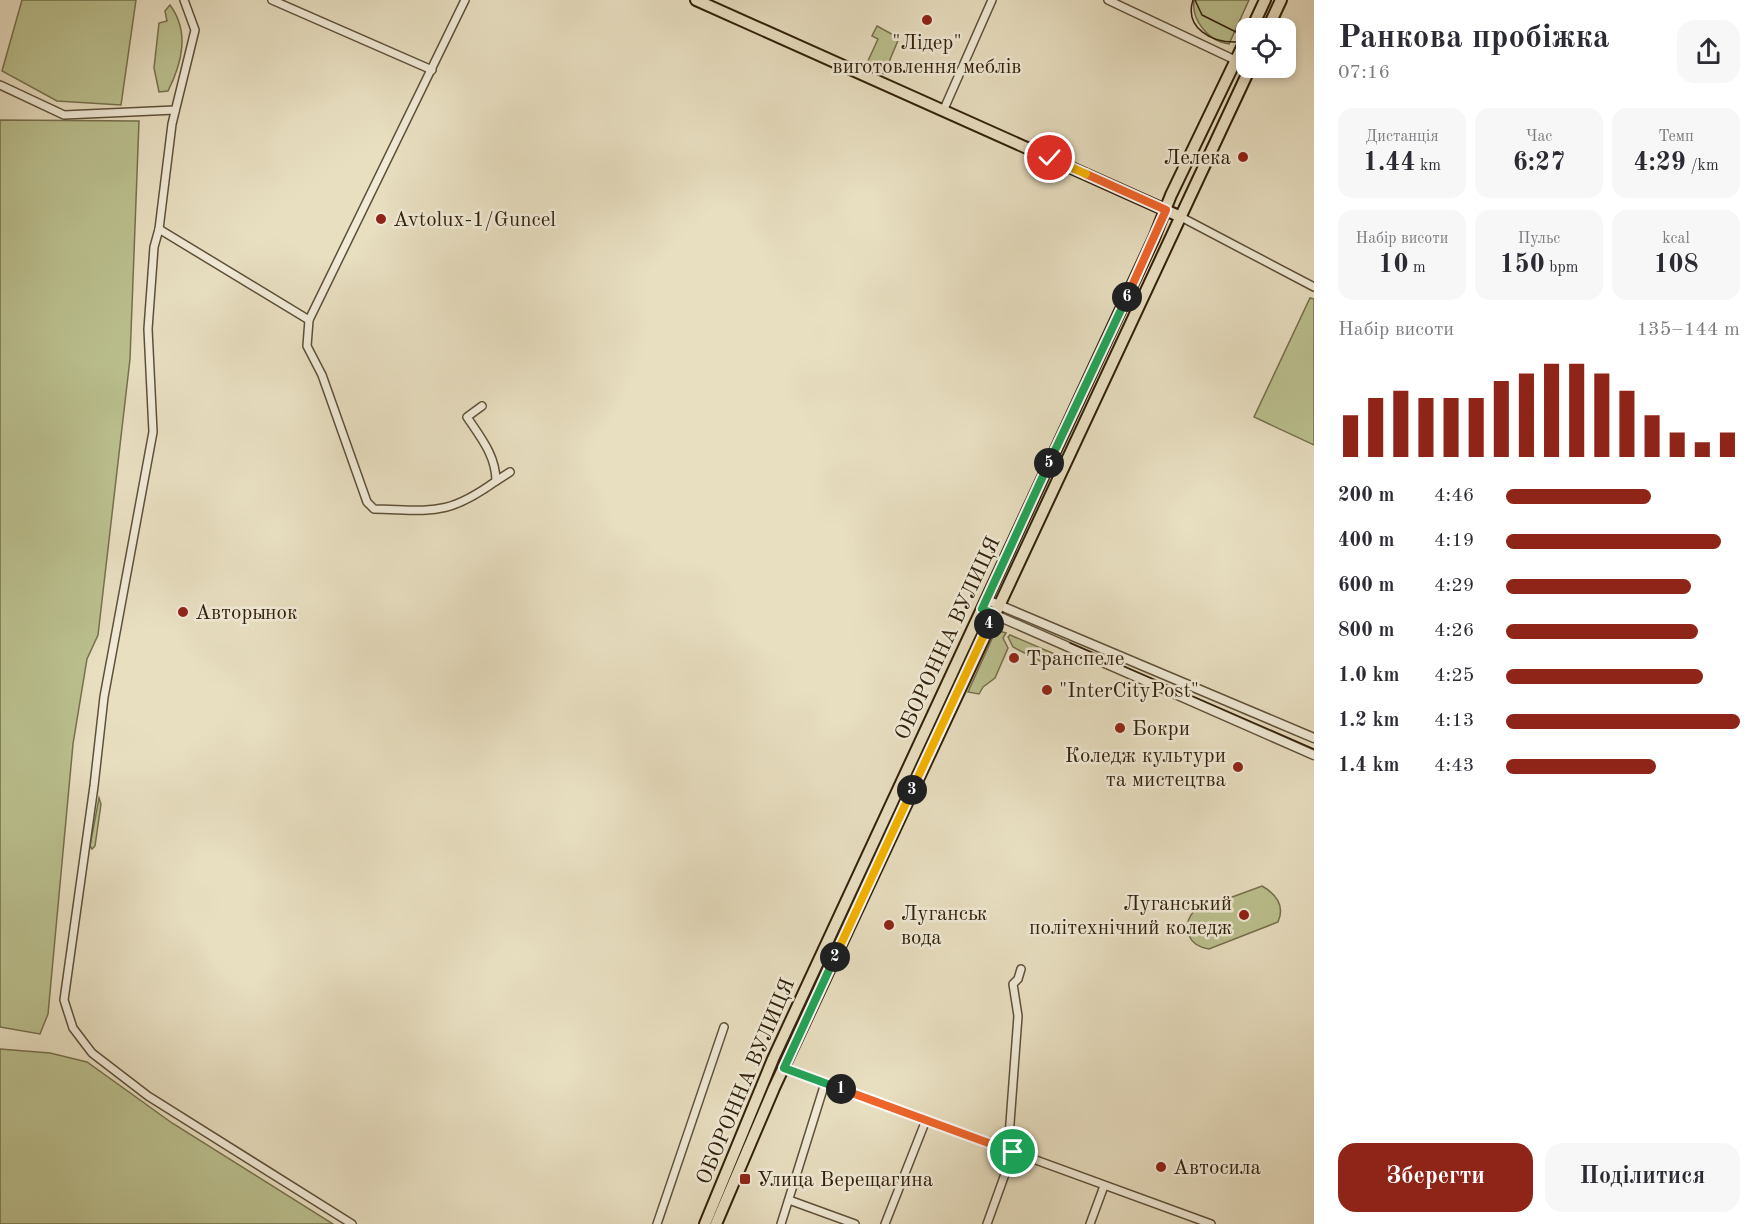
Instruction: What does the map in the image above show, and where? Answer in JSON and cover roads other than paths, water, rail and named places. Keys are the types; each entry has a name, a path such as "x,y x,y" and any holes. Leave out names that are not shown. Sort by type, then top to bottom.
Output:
{"main road":[{"path":"696,0 1181,217"},
{"path":"1257,18 1265,0"},
{"path":"1273,18 1281,0"},
{"name":"ОБОРОННА ВУЛИЦЯ","path":"705,1224 773,1059 1236,56"},
{"name":"ОБОРОННА ВУЛИЦЯ","path":"716,1224 784,1068 996,609 1245,78"}],"street":[{"path":"184,0 193,19 195,30 175,110 159,229 154,247 148,329 153,432 104,697 64,999 74,1028 92,1053 148,1096 352,1224"},
{"path":"272,0 432,70"},
{"path":"465,0 309,320 307,346 322,375 367,502 374,509 450,509 469,500 510,472"},
{"path":"944,109 992,0"},
{"path":"1108,0 1234,60"},
{"path":"0,85 64,115 175,110"},
{"path":"1181,217 1314,287"},
{"path":"159,229 309,320"},
{"path":"482,406 467,417 491,454 496,466 496,481"},
{"path":"985,604 1075,652 1314,755"},
{"path":"996,609 1082,638 1314,738"},
{"path":"1075,652 1082,638"},
{"path":"987,1224 1011,1151 1018,1016 1013,984 1018,979 1021,969"},
{"path":"657,1224 724,1027"},
{"path":"784,1068 1195,1221 1211,1224"},
{"path":"781,1224 825,1083"},
{"path":"885,1224 926,1120"},
{"path":"1090,1224 1104,1186"},
{"path":"789,1200 855,1224"}],"tram line":[{"path":"1193,0 1191,10 1193,19 1202,32 1218,40 1236,42"},
{"path":"1195,0 1202,15 1236,32"},
{"path":"1070,643 1314,749"}],"place":[{"name":"\"Лідер\" виготовлення меблів","path":"927,20"},
{"name":"Лелека","path":"1243,157"},
{"name":"Avtolux-1/Guncel","path":"381,219"},
{"name":"Авторынок","path":"183,612"},
{"name":"Транспеле","path":"1014,658"},
{"name":"\"InterCityPost\"","path":"1047,690"},
{"name":"Бокри","path":"1120,728"},
{"name":"Коледж культури та мистецтва","path":"1238,767"},
{"name":"Луганський політехнічний коледж","path":"1244,915"},
{"name":"Луганськ вода","path":"889,925"},
{"name":"Автосила","path":"1161,1167"},
{"name":"Улица Верещагина","path":"745,1179"}]}
